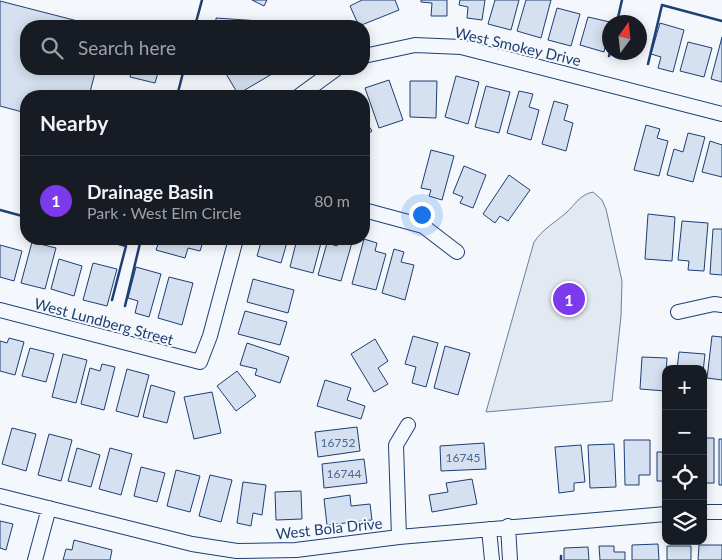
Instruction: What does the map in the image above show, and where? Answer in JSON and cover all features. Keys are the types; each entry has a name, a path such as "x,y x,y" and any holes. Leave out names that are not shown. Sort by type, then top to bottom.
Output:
{"street":[{"name":"West Smokey Drive","path":"370,55 415,45 460,47 722,114"},
{"path":"306,90 325,75"},
{"path":"370,212 423,226 457,252"},
{"name":"West Lundberg Street","path":"0,310 200,362 210,336 234,245"},
{"path":"678,312 722,304"},
{"path":"399,537 396,445 408,425"},
{"name":"West Bola Drive","path":"0,496 192,544 237,551 296,550 508,526 662,514"},
{"path":"35,560 48,508"},
{"path":"707,512 722,512"},
{"path":"508,526 510,560"},
{"path":"489,529 492,560"}],"shaded area":[{"path":"593,192 602,200 606,209 622,281 621,316 612,401 486,412 534,242 537,237 581,198"}],"building":[{"path":"252,0 267,0 264,6"},
{"path":"362,0 395,0 399,10 370,22 370,20 356,20 350,6"},
{"path":"421,0 447,0 447,16 431,16 432,3 421,2"},
{"path":"460,0 485,0 482,20 467,18 468,7 459,5"},
{"path":"495,0 519,0 511,30 488,24"},
{"path":"526,0 551,0 541,38 517,31"},
{"path":"0,1 74,20 20,20 20,75 94,75 91,90 20,90 20,111 0,106"},
{"path":"557,8 580,14 571,46 548,40"},
{"path":"588,17 602,20 602,51 580,45"},
{"path":"216,18 245,20 216,20"},
{"path":"660,23 684,30 673,72 658,68 661,57 651,54"},
{"path":"722,37 722,82 711,79"},
{"path":"688,42 712,48 704,77 680,71"},
{"path":"130,75 157,75 155,83 130,77"},
{"path":"227,75 270,75 245,90 236,90"},
{"path":"456,76 479,82 468,124 445,117"},
{"path":"389,80 403,120 379,128 370,102 370,90 366,90 365,88"},
{"path":"410,81 437,81 436,118 410,117"},
{"path":"486,86 510,92 499,133 475,127"},
{"path":"519,91 533,94 529,107 539,110 531,140 507,133"},
{"path":"554,101 568,105 564,120 573,123 566,151 542,144"},
{"path":"646,125 660,129 657,138 668,141 659,176 634,170"},
{"path":"688,133 705,137 693,182 667,175 674,149 683,152"},
{"path":"710,141 722,145 722,177 702,172"},
{"path":"431,150 454,156 442,200 429,196 431,190 421,188"},
{"path":"464,166 486,175 473,208 460,203 463,197 453,193"},
{"path":"509,175 530,190 508,221 500,216 495,223 483,214"},
{"path":"648,214 675,217 672,261 645,259"},
{"path":"682,221 708,223 704,271 688,270 689,261 678,260"},
{"path":"713,229 722,229 722,275 710,274"},
{"path":"370,241 377,243 375,251 386,254 376,290 352,284 362,245 370,245"},
{"path":"0,245 22,251 14,281 0,277"},
{"path":"31,245 44,245 56,248 45,289 21,283"},
{"path":"158,245 202,245 200,251 188,248 185,258 156,250"},
{"path":"260,245 286,245 281,263 257,256"},
{"path":"296,245 320,245 313,273 290,267"},
{"path":"326,245 351,245 341,281 318,275"},
{"path":"394,249 404,252 401,262 414,265 405,300 382,293"},
{"path":"59,259 82,266 74,296 51,289"},
{"path":"93,263 117,269 107,306 83,300"},
{"path":"136,267 161,274 149,317 135,313 138,301 128,298"},
{"path":"169,277 193,283 182,325 158,318"},
{"path":"253,279 294,290 288,313 247,302"},
{"path":"245,311 287,322 280,345 238,334"},
{"path":"413,336 438,343 426,387 412,383 416,367 405,364"},
{"path":"712,336 722,337 722,380 707,378"},
{"path":"9,338 24,342 15,375 0,371 0,341 7,343"},
{"path":"375,339 388,361 378,368 388,384 374,392 351,354"},
{"path":"247,343 289,357 280,383 255,375 257,369 240,365"},
{"path":"445,346 470,353 458,395 434,388"},
{"path":"30,348 54,354 46,382 22,376"},
{"path":"679,352 705,354 704,365 677,365"},
{"path":"63,354 87,360 76,403 52,397"},
{"path":"642,357 667,358 667,365 662,365 662,391 640,389"},
{"path":"102,364 115,367 104,410 81,404 90,368 100,371"},
{"path":"127,369 149,375 138,417 116,411"},
{"path":"237,371 256,396 236,411 217,386"},
{"path":"325,380 351,388 347,400 365,406 361,419 317,406"},
{"path":"151,385 175,392 167,423 143,417"},
{"path":"212,392 221,433 194,439 184,397"},
{"path":"357,427 360,451 318,457 315,432"},
{"path":"12,428 36,434 26,471 2,464"},
{"path":"49,434 72,440 61,481 38,475"},
{"path":"707,438 714,438 714,483 707,483"},
{"path":"719,439 722,439 722,485 719,485"},
{"path":"624,440 650,440 650,475 639,475 639,485 625,485"},
{"path":"484,443 486,469 441,471 440,446"},
{"path":"614,444 616,487 590,488 588,445"},
{"path":"581,445 585,482 574,483 574,491 559,493 555,447"},
{"path":"77,448 100,455 91,487 68,481"},
{"path":"110,448 132,454 121,495 99,489"},
{"path":"657,452 662,452 662,481 657,481"},
{"path":"364,459 367,483 324,488 322,464"},
{"path":"141,467 165,473 157,502 134,496"},
{"path":"176,470 200,476 190,512 167,506"},
{"path":"210,475 232,480 221,522 199,516"},
{"path":"472,479 477,504 432,512 429,495 448,492 446,483"},
{"path":"243,482 266,485 262,515 253,513 251,526 237,523"},
{"path":"301,491 302,519 276,520 275,492"},
{"path":"350,495 351,506 370,504 372,520 327,525 324,499"},
{"path":"0,521 13,524 6,550 0,548"},
{"path":"74,540 112,550 110,560 63,560 66,549 72,550"},
{"path":"658,544 659,560 632,560 632,545"},
{"path":"699,545 722,545 722,560 698,560"},
{"path":"599,546 614,546 614,552 625,552 625,560 600,560"},
{"path":"667,546 691,546 691,560 667,560"},
{"path":"588,547 589,560 564,560 564,548"}],"wall":[{"path":"197,20 202,0"},
{"path":"619,15 622,0"},
{"path":"648,64 662,5 722,21"},
{"path":"179,90 182,75"},
{"path":"0,210 20,215"},
{"path":"112,300 126,246 122,245"},
{"path":"125,306 140,245"}],"place":[{"name":"Drainage Basin","path":"569,299"}]}
